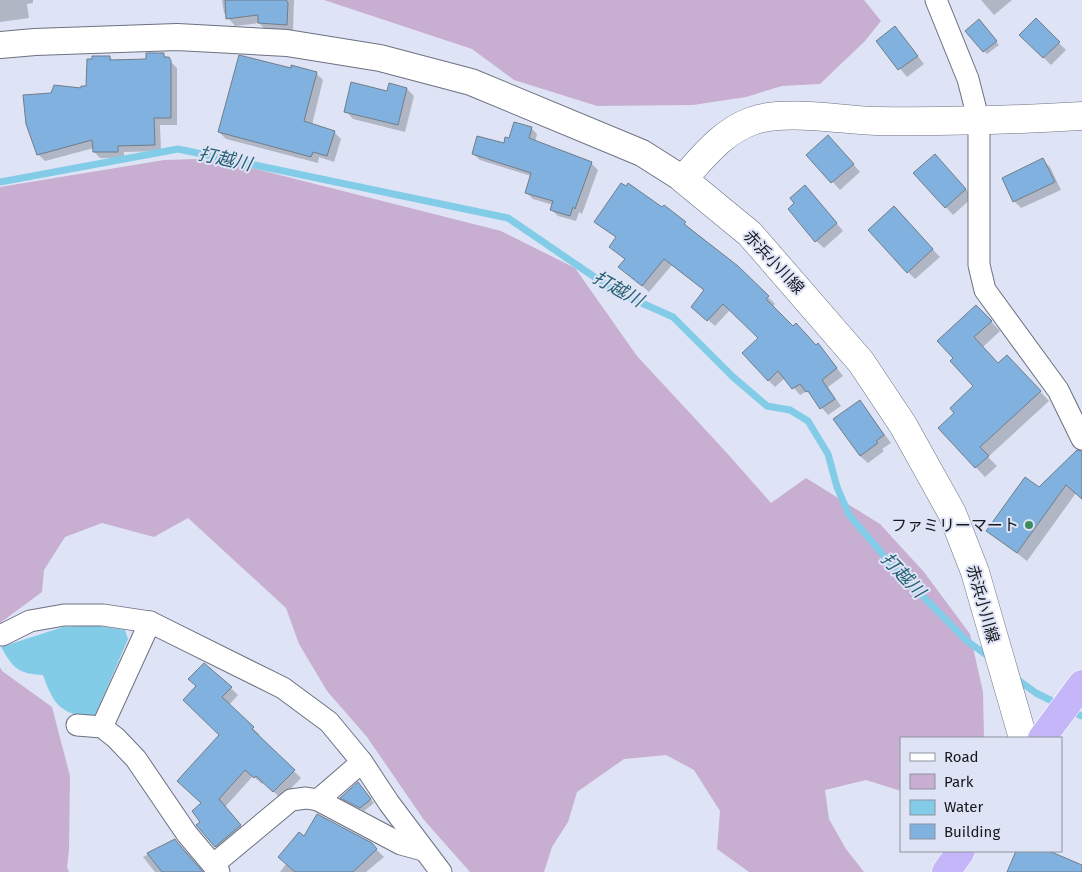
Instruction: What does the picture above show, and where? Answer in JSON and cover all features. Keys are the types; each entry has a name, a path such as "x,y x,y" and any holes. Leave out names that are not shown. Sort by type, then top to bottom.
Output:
{"highway":[{"path":"1048,729 1077,691"},
{"path":"946,872 960,852"}],"main road":[{"path":"683,179 718,140 734,128 754,120 778,116 875,121 979,122 1082,116"},
{"name":"赤浜小川線","path":"683,179 756,241 861,362 903,425 952,513 975,572 1023,737"}],"street":[{"path":"936,0 968,79 979,122 979,265 985,290 1058,390 1082,439"},
{"path":"0,45 178,36 287,44 380,58 471,82 642,153 683,179"},
{"path":"2,636 30,621 64,615 103,615 150,622 283,688 329,722 362,762 423,850 441,872"},
{"path":"102,727 150,622"},
{"path":"77,725 102,727 116,738 136,759 187,834 216,868 291,800 306,798 318,800 401,844 423,850"},
{"path":"318,800 362,762"}],"green space":[{"path":"324,0 864,0 881,21 865,41 820,84 782,86 746,97 693,105 597,106 514,80 472,49"},
{"path":"197,159 236,164 501,231 575,268 637,356 771,503 806,478 880,524 924,572 970,634 983,692 984,737 900,737 900,791 866,780 825,790 829,819 846,849 864,872 749,872 717,849 720,811 694,770 666,755 624,759 577,792 568,822 552,847 544,872 470,872 424,820 367,737 327,691 299,644 286,608 188,518 154,537 102,523 65,537 44,570 42,592 0,623 0,187 164,160"},
{"path":"0,667 2,671 52,707 70,776 67,867 69,872 0,872"}],"water":[{"path":"92,625 125,630 128,639 94,718 74,714 60,707 51,694 43,675 17,669 1,647 63,627"}],"building":[{"path":"225,0 286,0 288,3 287,25 258,23 258,15 226,19"},
{"path":"1036,18 1060,42 1043,58 1019,35"},
{"path":"979,19 997,41 983,52 965,31"},
{"path":"895,26 918,56 898,70 876,41"},
{"path":"146,53 164,53 164,57 169,57 171,61 171,118 154,118 155,145 118,146 118,152 93,152 92,140 37,155 26,124 23,95 51,93 54,85 81,88 81,86 86,86 87,59 92,59 92,56 110,56 110,60 146,59"},
{"path":"239,55 291,68 291,65 317,72 304,121 335,131 327,156 313,152 311,157 218,132"},
{"path":"351,82 387,91 389,83 407,88 398,125 344,112"},
{"path":"514,122 532,127 529,138 592,162 575,209 573,207 570,216 550,210 553,201 525,193 531,173 472,154 477,136 504,143 505,137 509,138"},
{"path":"828,135 854,164 831,183 806,155"},
{"path":"935,154 966,189 945,208 913,173"},
{"path":"1043,158 1055,182 1013,202 1002,178"},
{"path":"621,183 626,186 628,183 662,207 664,205 686,222 684,224 738,266 769,296 766,299 793,326 796,323 816,345 818,343 837,368 822,380 835,399 820,409 808,391 806,392 800,384 792,389 778,371 768,381 742,353 758,338 723,304 707,321 691,307 704,290 664,259 642,286 618,267 625,259 609,247 616,237 594,222"},
{"path":"805,185 837,223 815,242 788,209 794,203 790,198"},
{"path":"894,206 933,249 907,273 868,230"},
{"path":"976,305 992,321 974,337 998,363 1007,355 1041,391 980,447 989,456 975,468 938,428 954,413 950,408 973,386 950,361 953,358 937,341"},
{"path":"860,400 884,435 876,441 878,443 860,456 833,419"},
{"path":"1077,450 1082,451 1082,499 1066,485 1017,553 986,531 1025,477 1039,487"},
{"path":"204,663 232,687 222,697 295,770 273,792 256,776 254,778 245,770 219,799 241,825 215,847 196,825 200,822 192,811 201,803 177,781 219,735 183,700 196,686 188,679"},
{"path":"358,782 371,799 360,808 340,798"},
{"path":"317,814 372,843 377,849 353,872 295,872 278,857 299,832 304,836"},
{"path":"175,839 203,872 162,872 147,853"},
{"path":"1016,852 1051,852 1082,865 1082,872 1007,872"}],"waterway":[{"name":"打越川","path":"0,182 178,149 508,218 615,291 673,317 733,377 767,406 790,410 808,421 828,454 837,487 849,515 891,564 967,641 992,659"},
{"name":"打越川","path":"1014,677 1036,693 1060,705"},
{"name":"打越川","path":"1069,710 1082,716"}],"place":[{"name":"ファミリーマート","path":"1029,525"}]}
